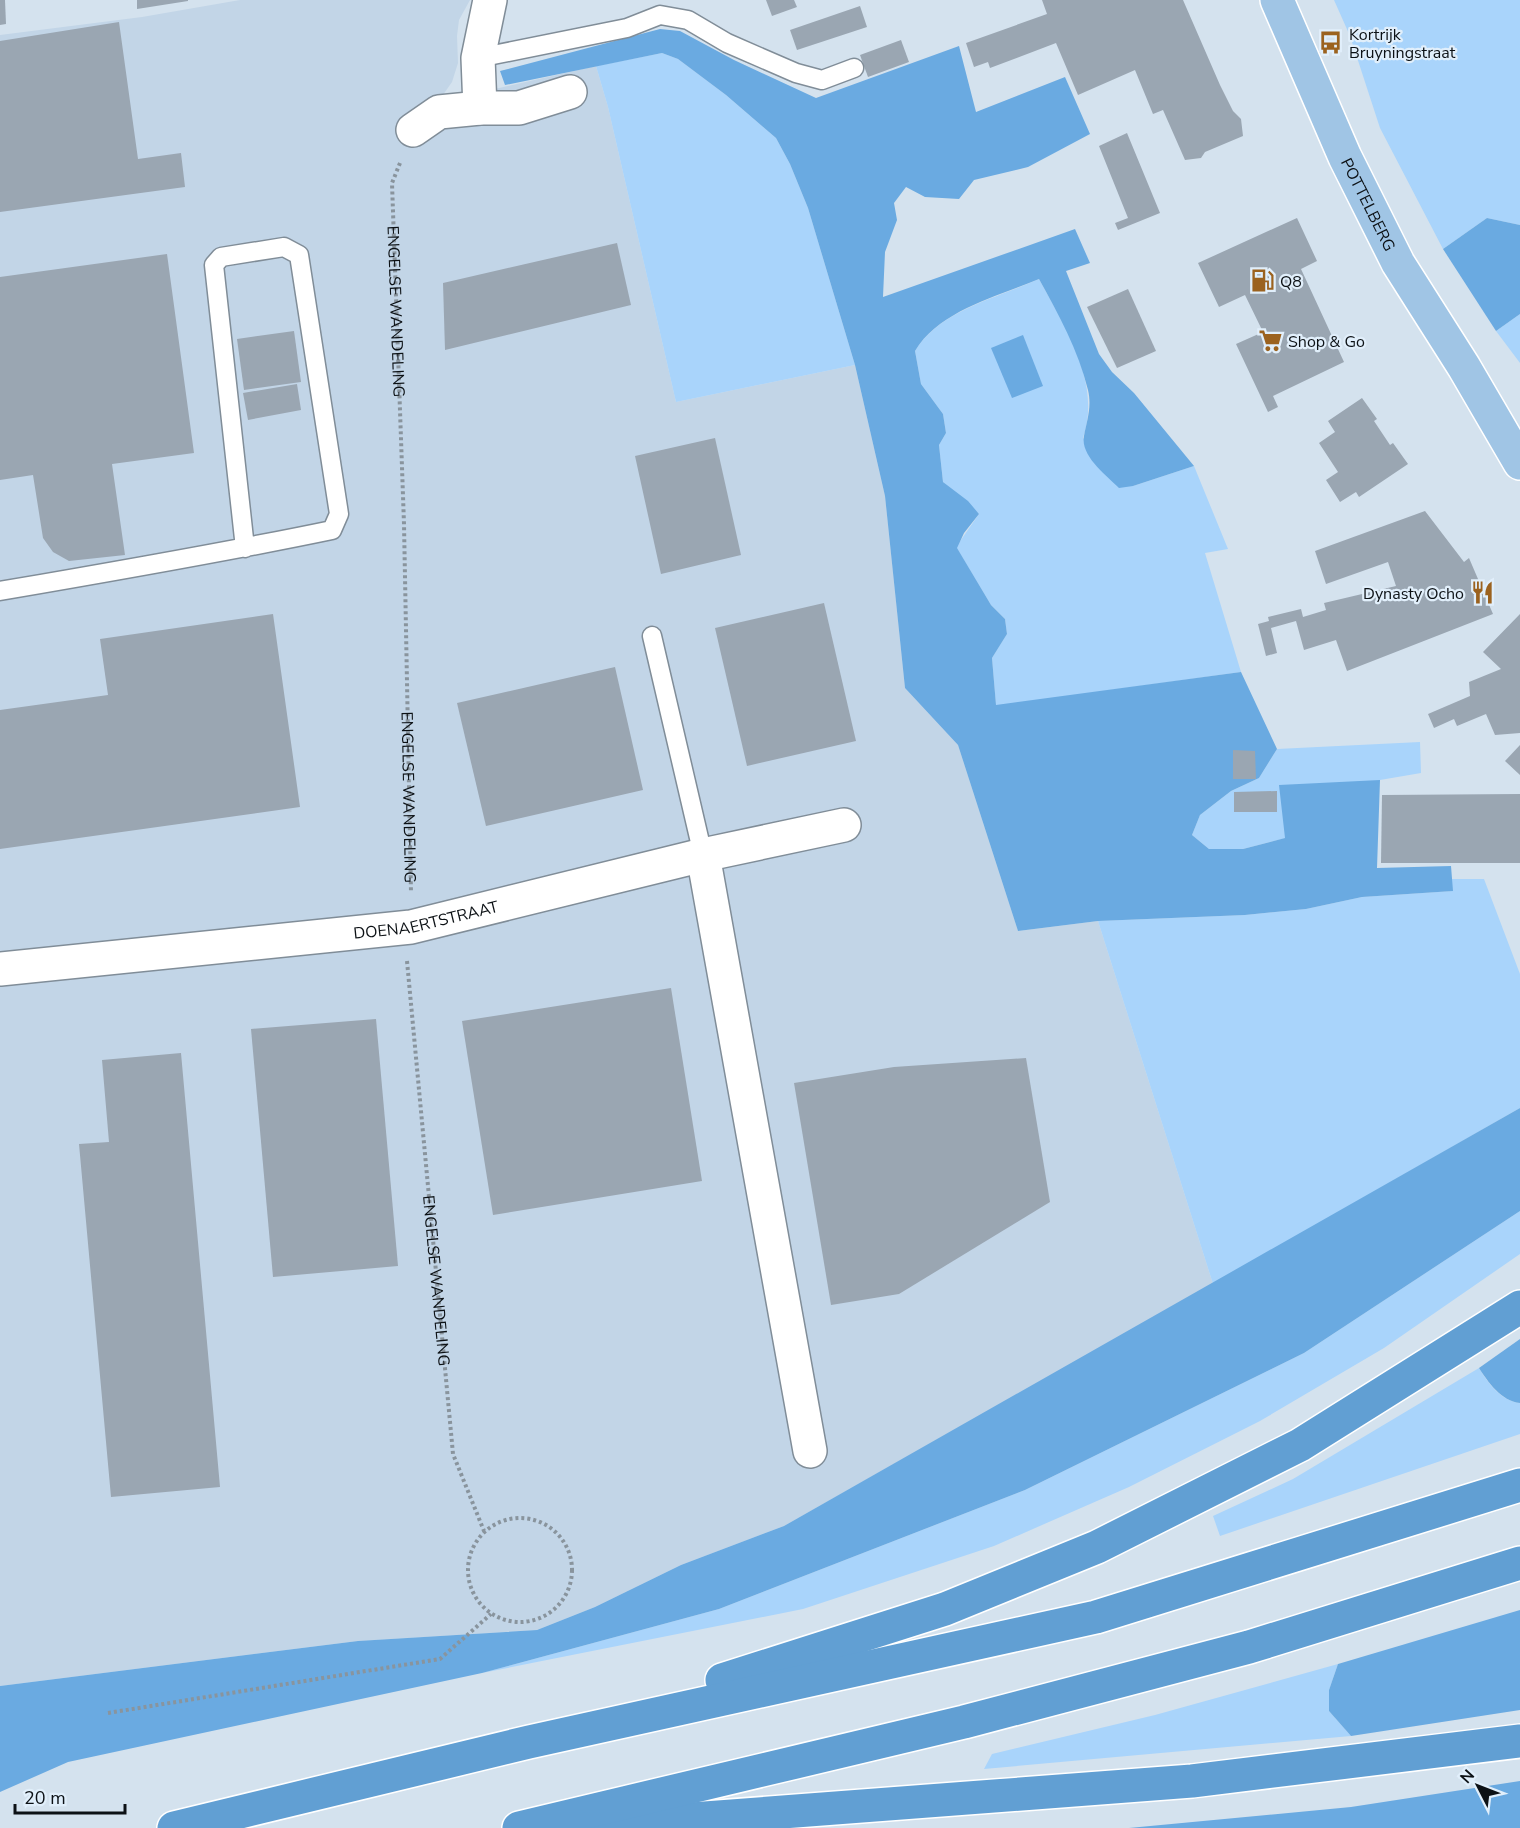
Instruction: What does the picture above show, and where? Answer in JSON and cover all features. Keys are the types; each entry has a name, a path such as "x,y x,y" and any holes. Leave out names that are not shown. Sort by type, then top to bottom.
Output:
{"highway":[{"path":"529,1742 945,1609 1098,1547 1300,1445 1520,1307"},
{"path":"174,1828 529,1742 1096,1617 1520,1485"},
{"path":"519,1828 964,1722 1204,1659 1520,1563"},
{"path":"570,1828 1192,1781 1520,1741"}],"main road":[{"name":"POTTELBERG","path":"1277,0 1345,157 1398,263 1482,396 1520,463"},
{"name":"POTTELBERG","path":"1482,396 1520,437"}],"street":[{"path":"480,108 478,58 490,0"},
{"path":"413,129 439,112 480,108 519,108 570,92"},
{"name":"DOENAERTSTRAAT","path":"0,969 411,927 703,855 844,825"},
{"path":"703,855 810,1451"}],"lane":[{"path":"478,58 627,28 660,15 688,20 727,43 796,73 822,80 854,69"},
{"path":"0,591 245,548 332,530 339,514 299,255 284,248 221,257 214,265 245,548"},
{"path":"652,636 703,855"}],"path":[{"name":"ENGELSE WANDELING","path":"413,129 392,183 404,512 411,927 406,951 453,1454 484,1531"},
{"path":"515,1518 532,1519 549,1526 562,1539 569,1551 573,1569 570,1586 559,1605 545,1616 521,1622 491,1614 474,1593 468,1567 473,1546 484,1531 497,1523 515,1518"},
{"path":"108,1713 440,1659 491,1614"}],"shaded area":[{"path":"240,0 470,0 459,20 458,63 452,82 438,102 596,66 608,107 676,402 855,365 885,496 905,688 958,745 1018,931 1098,921 1213,1284 784,1526 681,1565 595,1607 537,1630 358,1641 0,1686 0,35 142,17"},
{"path":"1334,0 1520,0 1520,225 1487,218 1443,249 1380,128 1350,36"},
{"path":"660,29 680,31 734,60 816,98 959,46 976,112 1065,77 1090,134 1028,167 974,180 959,199 925,197 906,187 894,203 897,220 885,252 883,297 1075,229 1090,263 1066,271 1099,354 1194,466 1133,486 1119,488 1090,458 1084,443 1089,402 1084,375 1067,333 1039,279 971,306 939,325 926,337 915,351 921,384 943,414 946,433 939,445 943,482 968,501 979,514 964,533 957,548 991,605 1005,619 1007,634 992,658 996,705 1241,672 1277,749 1259,778 1231,791 1200,815 1192,835 1209,849 1243,849 1285,838 1279,785 1380,780 1377,868 1451,866 1453,891 1362,897 1306,909 1245,915 1098,921 1018,931 958,745 905,688 885,496 855,365 808,208 790,164 776,138 726,95 678,59 662,53 505,85 500,71"},
{"path":"662,53 678,59 726,95 776,138 790,164 808,208 855,365 676,402 608,107 596,66"},
{"path":"1487,218 1520,225 1520,314 1496,331 1443,249"},
{"path":"1039,279 1060,316 1078,356 1084,376 1088,397 1088,417 1083,438 1133,486 1194,466 1228,549 1205,553 1241,672 996,706 992,658 1007,634 1005,619 991,605 956,547 979,514 943,482 939,445 946,433 943,414 921,384 915,351 939,325 954,315"},
{"path":"1520,314 1520,363 1496,331"},
{"path":"1023,335 1043,386 1012,398 991,348"},
{"path":"1420,742 1421,773 1380,780 1286,838 1243,849 1209,849 1192,835 1200,815 1231,791 1259,778 1277,749"},
{"path":"1452,879 1484,879 1520,974 1520,1108 1213,1284 1098,921 1245,915 1306,909 1362,897 1452,891"},
{"path":"1520,1108 1520,1211 1304,1353 1025,1490 719,1609 482,1673 68,1762 0,1792 0,1686 358,1641 537,1630 595,1607 681,1565 784,1526"},
{"path":"1520,1211 1520,1254 1384,1348 1260,1421 1129,1487 994,1546 803,1609 482,1673 719,1609 1025,1490 1304,1353"},
{"path":"1520,1339 1520,1403 1501,1395 1479,1368"},
{"path":"1479,1368 1501,1395 1520,1403 1520,1434 1220,1536 1213,1516 1293,1479"},
{"path":"1520,1610 1520,1710 1351,1736 1329,1711 1329,1690 1338,1664"},
{"path":"1338,1664 1329,1690 1329,1711 1351,1736 984,1769 992,1754 1155,1715"},
{"path":"1520,1781 1520,1828 1129,1828 1351,1807"}],"building":[{"path":"0,0 5,0 6,24 0,25"},
{"path":"137,0 188,0 188,1 137,9"},
{"path":"766,0 794,0 797,7 772,16"},
{"path":"1042,0 1183,0 1220,85 1233,111 1241,119 1243,136 1205,152 1201,158 1185,160 1163,110 1153,114 1135,70 1078,95 1056,43 990,68 988,62 974,67 966,43 1047,14"},
{"path":"860,6 867,27 797,50 790,30"},
{"path":"119,22 138,159 181,153 185,187 0,212 0,41"},
{"path":"901,40 909,62 868,77 860,55"},
{"path":"1127,133 1160,213 1118,230 1115,223 1128,218 1099,146"},
{"path":"1297,218 1317,261 1301,269 1344,362 1273,396 1278,407 1268,412 1236,344 1263,332 1245,295 1219,307 1198,263"},
{"path":"617,243 631,305 445,350 443,283"},
{"path":"167,254 194,453 112,464 125,555 69,561 53,552 43,538 33,475 0,480 0,277"},
{"path":"1128,289 1156,351 1117,368 1087,307"},
{"path":"294,331 301,382 244,390 237,339"},
{"path":"297,384 301,410 248,420 243,393"},
{"path":"1362,398 1377,419 1374,421 1390,445 1393,443 1408,464 1359,497 1356,492 1340,502 1326,480 1338,472 1319,443 1335,432 1328,421"},
{"path":"715,438 741,555 661,574 635,456"},
{"path":"1425,511 1464,562 1469,558 1493,614 1347,671 1336,640 1304,650 1296,621 1271,628 1277,653 1266,656 1258,624 1269,621 1268,617 1301,609 1303,617 1326,610 1324,603 1396,586 1388,562 1326,584 1315,551"},
{"path":"824,603 856,741 747,766 715,628"},
{"path":"273,614 300,807 0,849 0,710 108,695 100,639"},
{"path":"1520,614 1520,733 1495,735 1486,714 1457,726 1454,719 1434,728 1428,714 1470,696 1469,682 1501,669 1483,652"},
{"path":"615,667 643,790 486,826 457,703"},
{"path":"1520,745 1520,775 1505,761"},
{"path":"1233,750 1255,751 1256,779 1233,779"},
{"path":"1277,791 1277,812 1234,812 1234,792"},
{"path":"1520,794 1520,863 1381,863 1382,795"},
{"path":"671,988 702,1181 493,1215 462,1021"},
{"path":"376,1019 398,1266 273,1277 251,1029"},
{"path":"181,1053 220,1487 111,1497 79,1144 109,1142 102,1060"},
{"path":"1026,1058 1050,1202 899,1294 831,1305 794,1083 894,1067"}],"place":[{"name":"Kortrijk Bruyningstraat","path":"1331,43"},
{"name":"Q8","path":"1262,281"},
{"name":"Shop & Go","path":"1270,341"},
{"name":"Dynasty Ocho","path":"1482,593"}]}
